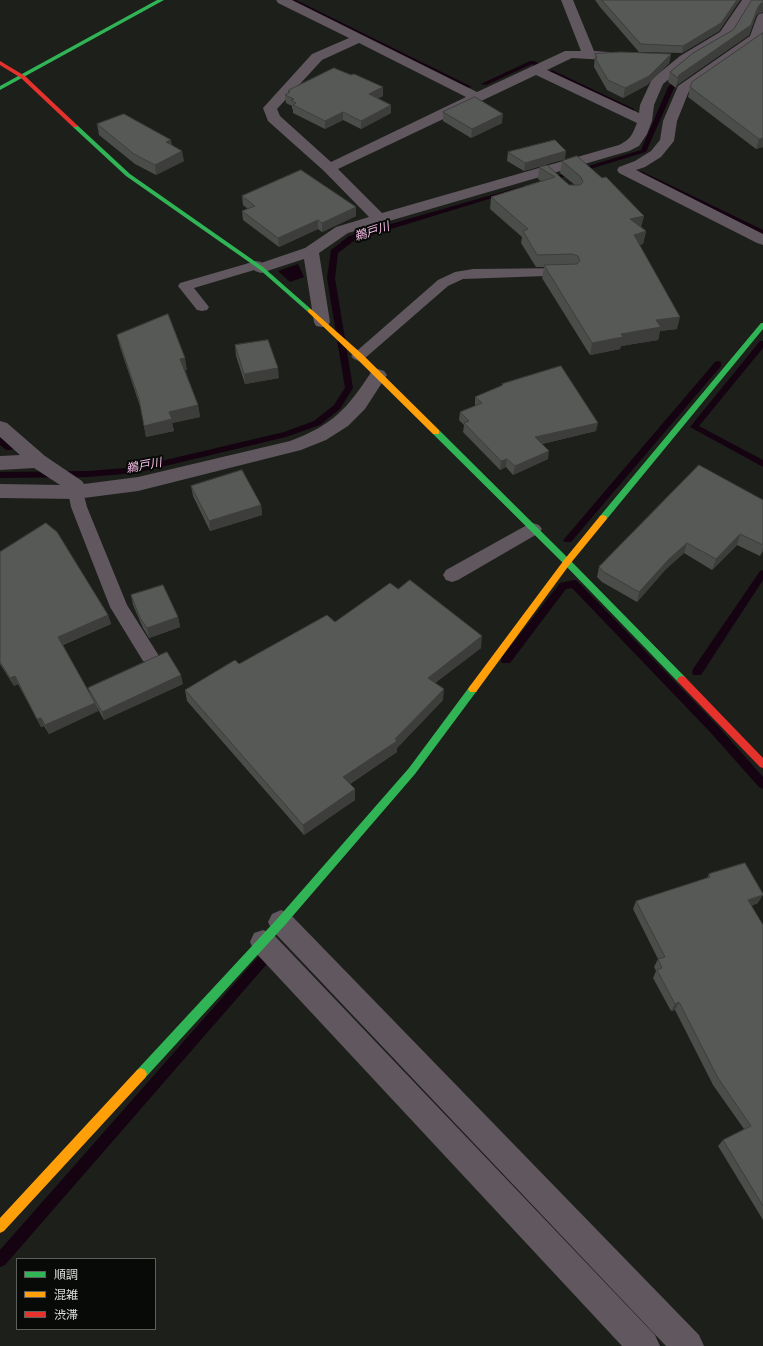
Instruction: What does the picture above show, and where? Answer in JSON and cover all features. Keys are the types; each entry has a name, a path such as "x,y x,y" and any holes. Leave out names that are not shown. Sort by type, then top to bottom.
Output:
{"street":[{"path":"0,88 23,77 161,0"},
{"path":"282,0 481,94"},
{"path":"301,0 481,94"},
{"path":"567,0 589,55"},
{"path":"729,35 740,10 748,0"},
{"path":"763,16 756,38 682,89 670,121 666,141 656,154 640,164 624,170 763,240"},
{"path":"258,266 311,251 342,230 552,174 624,148 634,143 640,134 645,121 646,105 657,82 685,59 729,35 756,38"},
{"path":"360,38 317,57 270,108 273,118 329,168 379,219"},
{"path":"329,168 481,94 570,54 641,57"},
{"path":"663,58 685,59"},
{"path":"0,63 23,77 128,175 258,266 327,326 567,562 761,758"},
{"path":"537,70 645,121"},
{"path":"640,164 763,227"},
{"path":"311,251 327,326"},
{"path":"0,1227 272,932 412,771 567,562 763,325"},
{"path":"0,491 75,489 138,484 294,446 315,438 336,426 355,409 378,375"},
{"path":"0,427 75,489"},
{"path":"3,459 42,463"},
{"path":"272,932 644,1346"},
{"path":"272,932 688,1346"}],"lane":[{"path":"202,307 185,286 258,266"},
{"path":"358,355 443,283 460,275 473,273 570,272"},
{"path":"75,489 79,507 119,607 150,656"},
{"path":"452,575 533,529"}],"shaded area":[{"path":"298,264 304,277 290,282 278,271"}],"building":[{"path":"602,0 737,0 721,23 683,46 641,44"},
{"path":"752,0 763,0 763,3 761,3 758,7 751,25 679,75 678,78 670,72 693,53 733,30"},
{"path":"763,33 763,138 759,139 690,87 692,82"},
{"path":"621,52 671,54 649,76 625,88 608,80 595,58 597,58 595,54"},
{"path":"334,68 351,75 354,74 383,87 369,94 391,105 361,121 343,112 325,121 293,105 296,103 291,100 294,99 285,95 290,92 288,91 289,90"},
{"path":"475,97 503,114 472,129 443,112"},
{"path":"124,114 171,140 166,142 182,151 155,165 134,154 97,124"},
{"path":"555,140 566,151 525,163 508,152"},
{"path":"577,156 602,178 606,177 644,216 630,219 646,231 634,235 680,317 656,320 661,327 621,334 623,337 592,343 544,265 577,264 580,261 578,256 572,254 537,255 523,231 528,229 491,197 555,177 539,167 547,165 569,185 580,185 583,182 581,177 562,161"},
{"path":"301,170 356,207 322,223 318,220 278,238 242,211 255,206 242,196"},
{"path":"168,314 185,358 180,359 198,405 169,412 172,419 144,426 139,399 117,335"},
{"path":"268,340 278,368 244,374 235,345"},
{"path":"561,366 598,423 535,437 549,451 515,466 507,459 501,461 464,423 469,421 460,412 482,403 475,397 503,385 502,384"},
{"path":"699,465 763,500 763,545 740,534 716,559 687,543 669,559 639,592 604,572 599,567"},
{"path":"242,470 261,505 209,521 191,486"},
{"path":"46,523 57,532 108,615 58,637 95,703 45,725 41,718 37,719 15,676 10,678 0,662 0,552"},
{"path":"410,580 482,636 428,678 444,689 395,739 397,741 343,777 355,789 303,825 185,690 235,660 239,664 327,615 335,622 390,583 398,589"},
{"path":"163,585 178,617 147,628 140,618 131,595"},
{"path":"167,652 181,675 102,712 88,688"},
{"path":"745,863 763,894 748,900 763,925 763,1206 723,1140 751,1126 718,1078 679,1002 675,1004 657,970 662,968 658,959 665,957 636,901 710,877 709,874"}],"waterway":[{"path":"292,0 469,87"},
{"path":"484,84 532,62 537,64"},
{"path":"552,72 632,110"},
{"name":"鵜戸川","path":"548,180 644,151 671,87 683,76"},
{"path":"641,173 763,233"},
{"name":"鵜戸川","path":"0,475 88,474 136,470 286,434 317,423 337,407 349,388 331,278 334,252 352,238 525,187"},
{"path":"763,343 694,427 763,464"},
{"path":"568,540 718,364"},
{"path":"0,440 9,448"},
{"path":"697,672 763,573"},
{"path":"506,660 563,586 574,584 714,729 763,784"},
{"path":"0,1260 262,961"}],"traffic: fast":[{"path":"0,88 161,0"},
{"path":"75,126 128,175 261,268 310,311"},
{"path":"603,518 763,325"},
{"path":"436,432 567,562 682,680"},
{"path":"141,1074 281,922 412,771 473,689"}],"traffic: slow":[{"path":"310,311 359,356 436,432"},
{"path":"473,689 567,562 603,518"},
{"path":"0,1227 141,1074"}],"traffic: jam":[{"path":"0,63 23,77 75,126"},
{"path":"682,680 763,764"}]}
